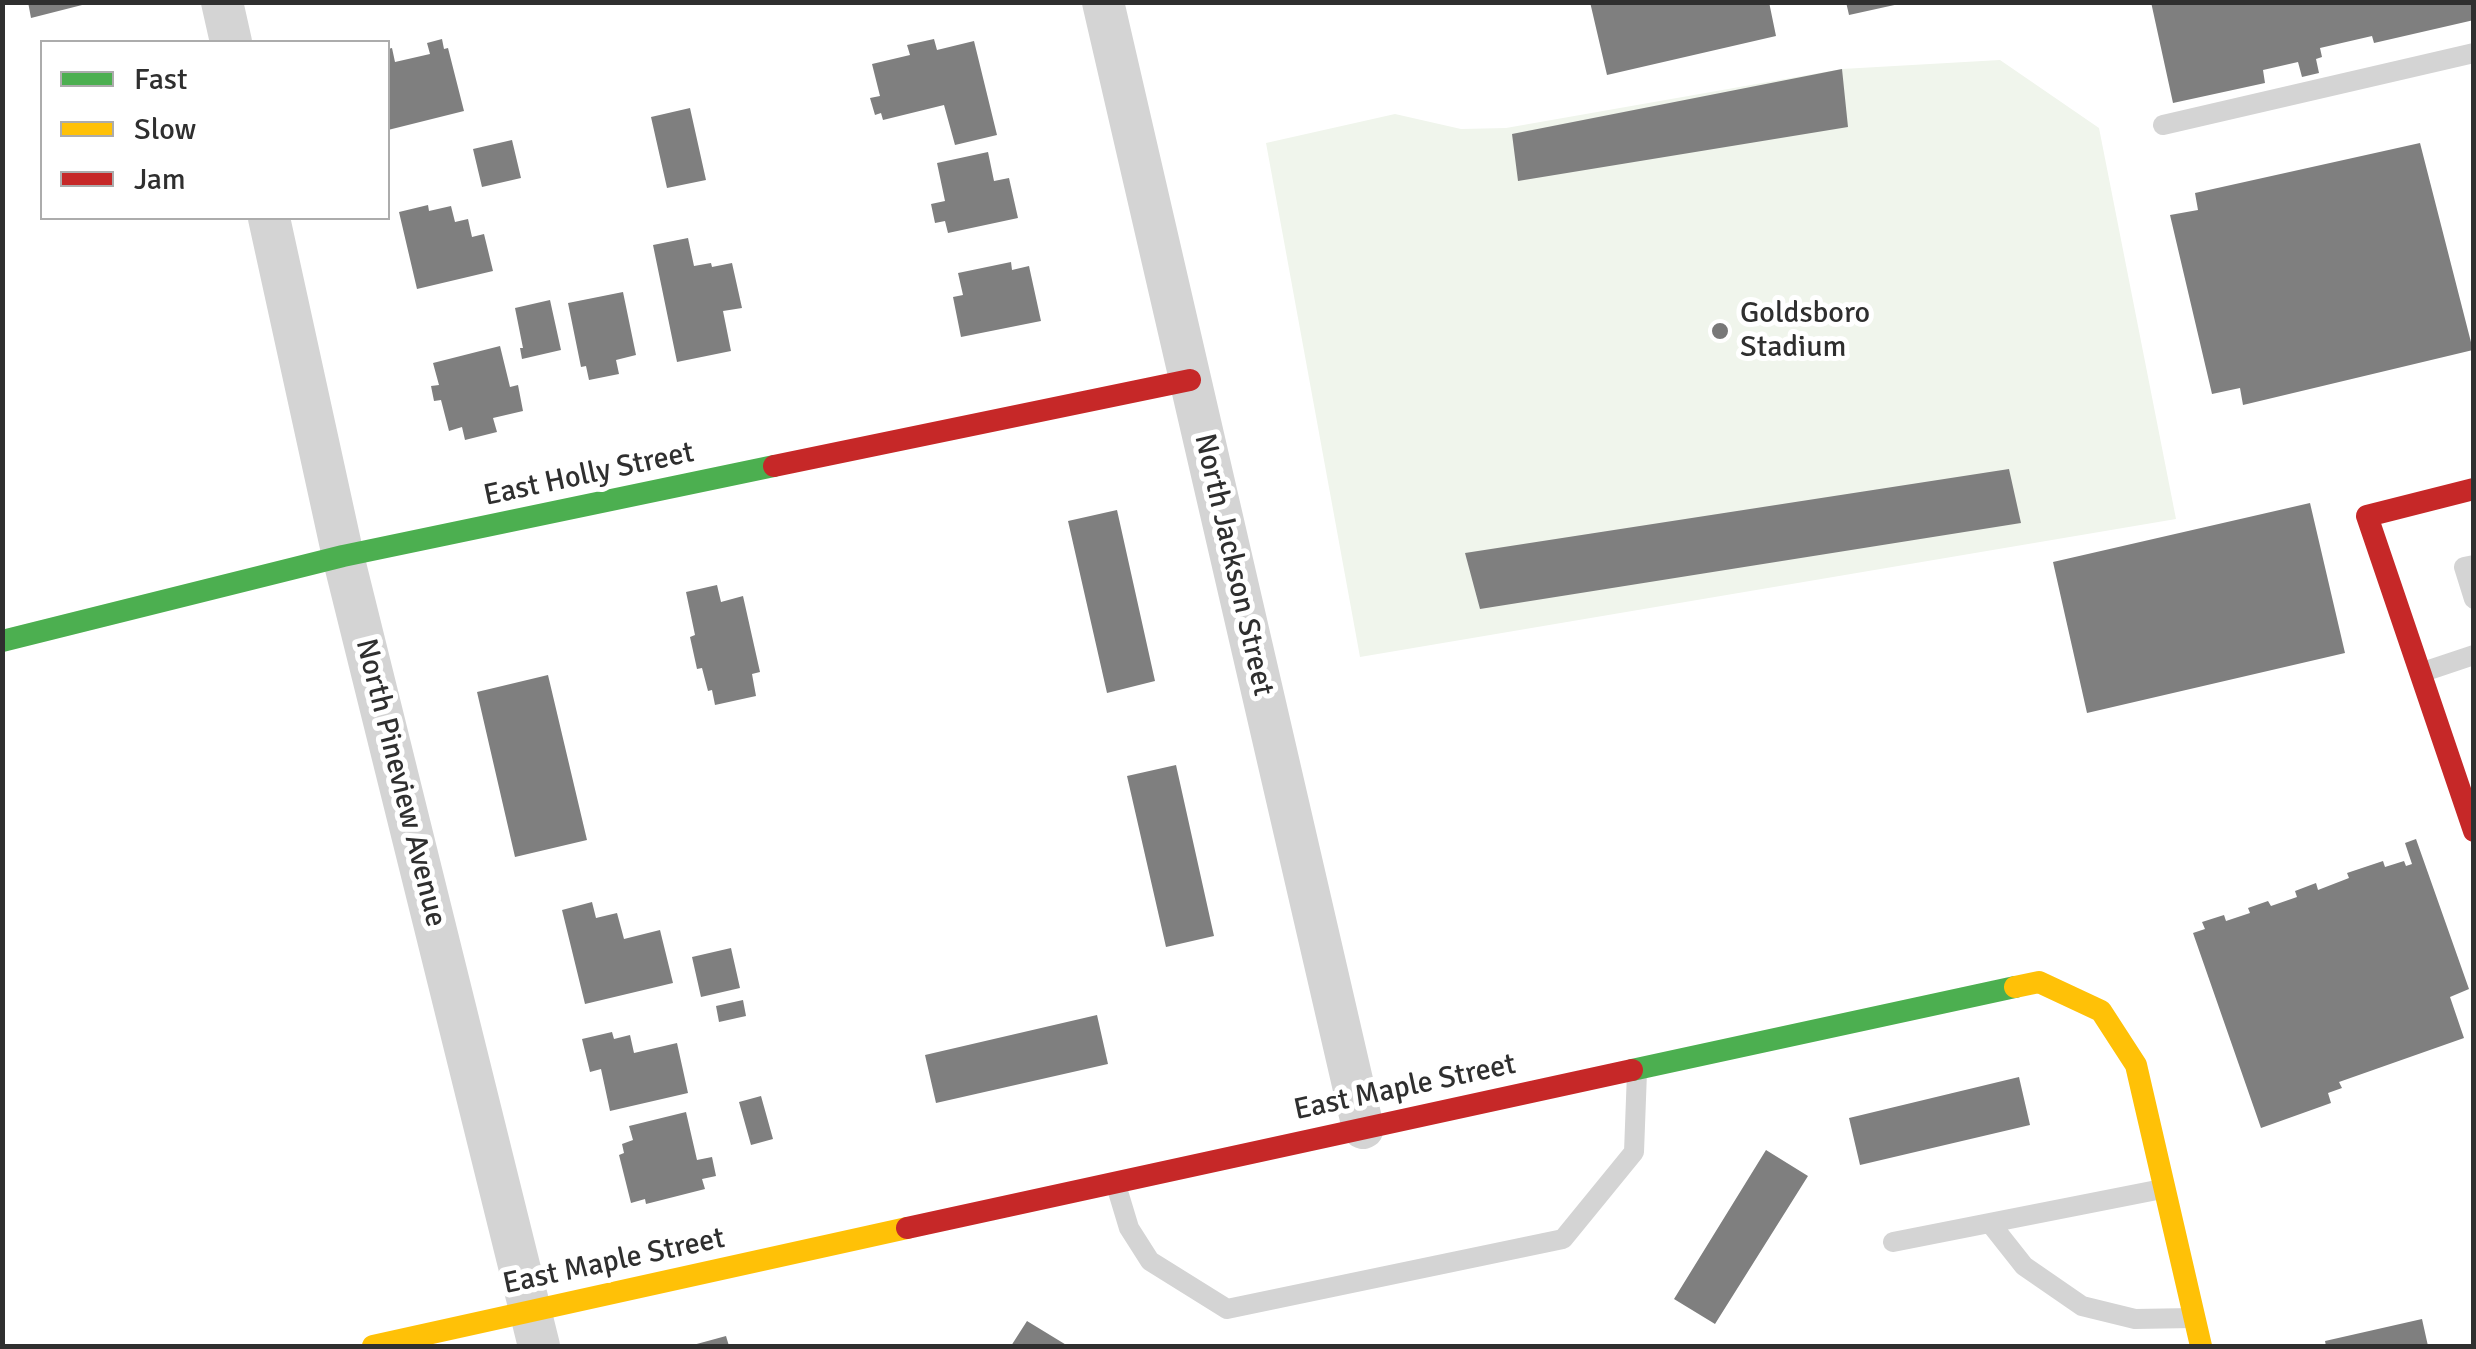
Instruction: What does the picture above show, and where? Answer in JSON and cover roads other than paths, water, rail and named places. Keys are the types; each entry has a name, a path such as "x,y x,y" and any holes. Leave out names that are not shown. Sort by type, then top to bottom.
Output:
{"street":[{"path":"222,2 230,40"},
{"name":"North Jackson Street","path":"1103,2 1362,1128"},
{"name":"North Pineview Avenue","path":"269,220 344,556 535,1328"},
{"name":"East Holly Street","path":"2,641 344,556 1190,380"},
{"path":"2474,489 2367,516 2474,831"},
{"name":"East Maple Street","path":"374,1346 535,1328 1115,1183 2039,982 2102,1011 2136,1065 2201,1346"}],"lane":[{"path":"2163,125 2474,53"},
{"path":"2474,565 2464,568 2474,599"},
{"path":"2420,673 2474,656"},
{"path":"1115,1183 1129,1228 1150,1261 1226,1309 1562,1240 1634,1152 1637,1068"},
{"path":"1893,1242 2164,1188"},
{"path":"1990,1223 2024,1266 2082,1306 2135,1320 2194,1318"}],"place":[{"name":"Goldsboro Stadium","path":"1720,331"}]}
